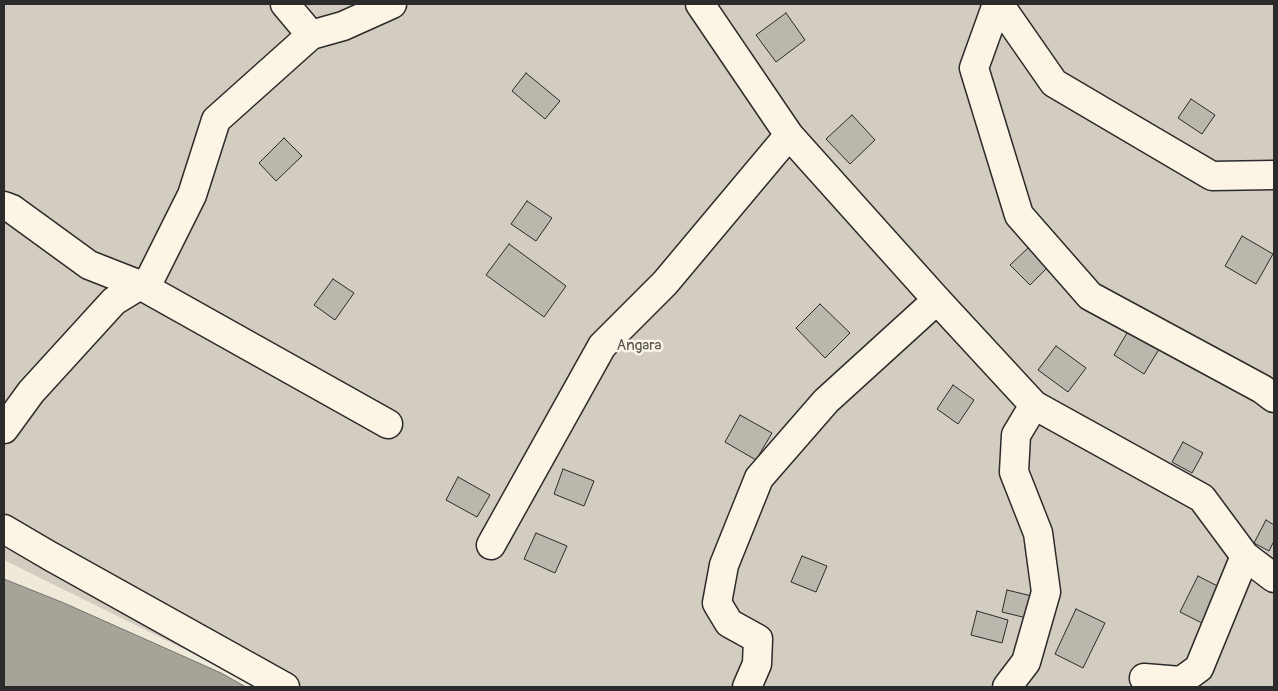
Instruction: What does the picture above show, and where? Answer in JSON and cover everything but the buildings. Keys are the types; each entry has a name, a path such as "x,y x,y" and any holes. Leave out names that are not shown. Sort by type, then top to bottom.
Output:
{"street":[{"path":"284,4 312,35"},
{"path":"4,429 31,392 114,301 150,279 192,195 216,120 312,35 343,26 392,4"},
{"path":"700,4 789,135 1034,405 1202,498 1245,556 1274,578"},
{"path":"998,4 1054,83 1212,176 1274,175"},
{"path":"998,4 974,68 1019,215 1090,296 1262,389 1274,398"},
{"path":"491,545 602,346 664,283 789,135"},
{"path":"4,206 12,209 89,265 140,286 388,424"},
{"path":"747,687 757,664 758,640 729,623 718,603 724,565 759,478 826,400 937,300"},
{"path":"1007,687 1026,662 1046,592 1038,532 1014,472 1016,434 1034,405"},
{"path":"4,529 285,687"},
{"path":"1144,678 1181,681 1199,668 1245,556"}],"green space":[{"name":"Angara","path":"4,4 1274,4 1274,687 261,687 4,560"}],"shaded area":[{"path":"4,579 64,603 221,673 246,687 4,687"}]}
